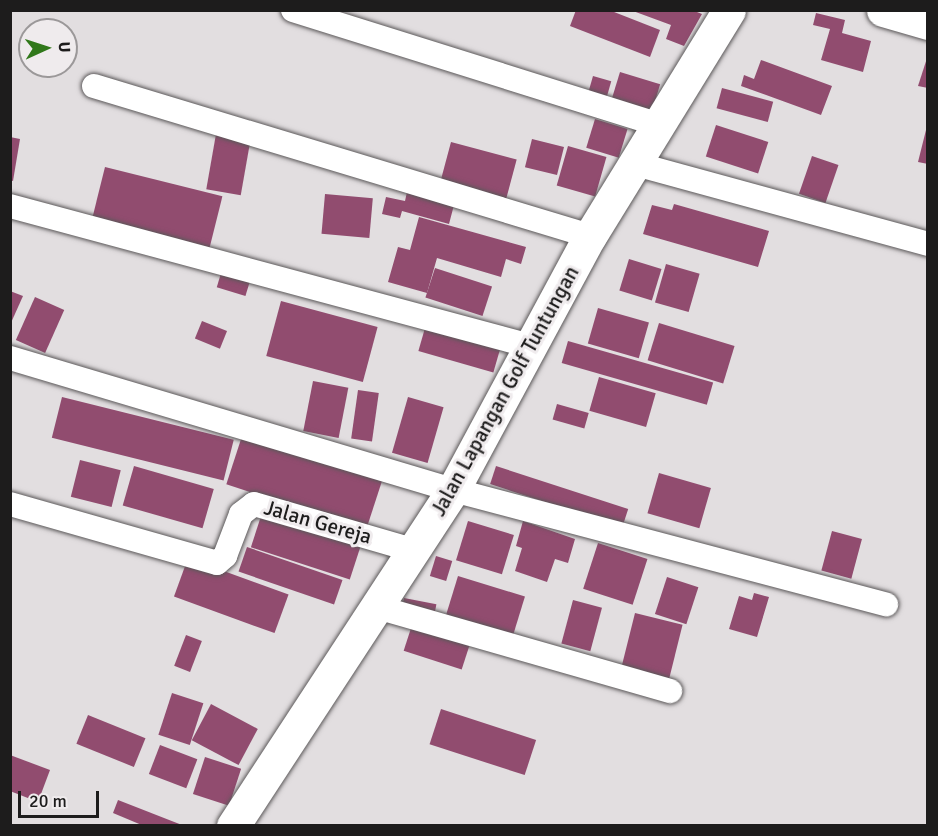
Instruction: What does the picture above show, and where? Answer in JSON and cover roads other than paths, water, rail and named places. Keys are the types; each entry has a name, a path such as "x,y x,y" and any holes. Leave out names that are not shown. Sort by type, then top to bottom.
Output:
{"main road":[{"name":"Jalan Lapangan Golf Tuntungan","path":"233,825 453,490 534,347 590,236 729,10"},
{"path":"883,10 927,23"}],"street":[{"path":"293,10 659,125"},
{"path":"94,86 590,236"},
{"path":"636,164 927,244"},
{"path":"10,206 534,347"},
{"path":"10,358 453,490 885,604"},
{"name":"Jalan Gereja","path":"10,504 216,560 241,514 254,504 412,550"},
{"path":"376,607 670,691"}]}
